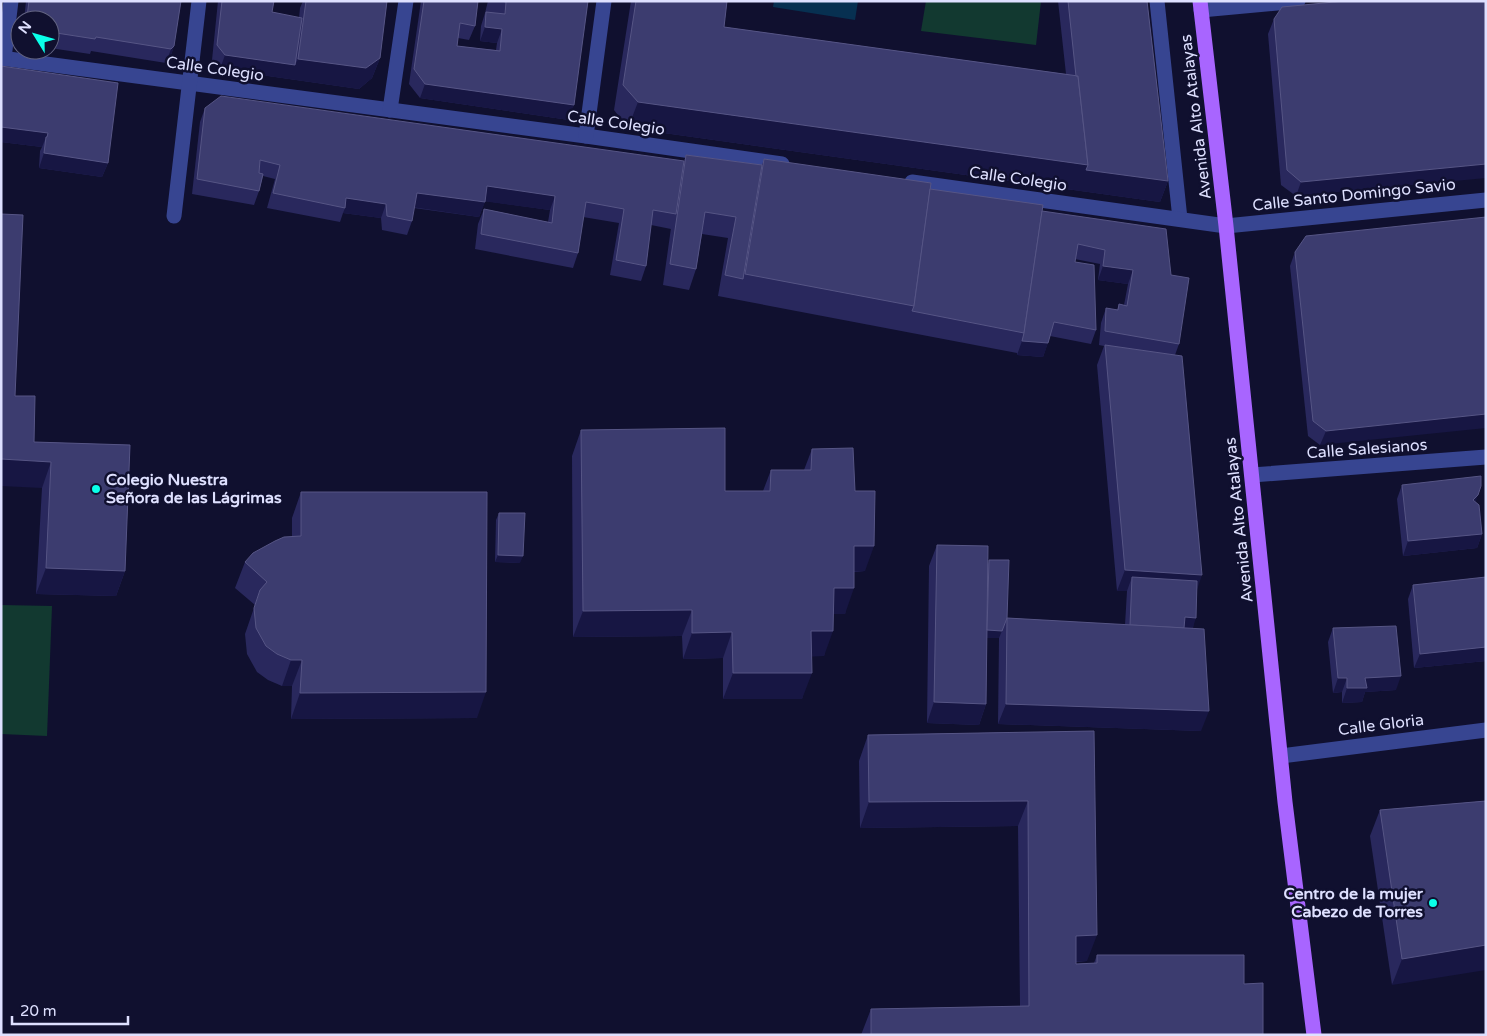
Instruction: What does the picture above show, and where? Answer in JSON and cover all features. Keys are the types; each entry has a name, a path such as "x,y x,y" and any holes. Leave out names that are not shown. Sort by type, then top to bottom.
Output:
{"main road":[{"name":"Avenida Alto Atalayas","path":"1201,6 1226,226 1285,802 1314,1035"}],"street":[{"path":"3,58 11,1"},
{"path":"174,216 200,1"},
{"path":"390,110 406,1"},
{"path":"586,136 604,1"},
{"path":"1157,1 1180,220"},
{"path":"1201,6 1298,1"},
{"name":"Calle Colegio","path":"3,58 792,165"},
{"name":"Calle Colegio","path":"901,180 1226,226"},
{"name":"Calle Santo Domingo Savio","path":"1226,226 1486,200"},
{"name":"Calle Salesianos","path":"1252,475 1486,457"},
{"name":"Calle Gloria","path":"1280,756 1486,730"}],"green space":[{"path":"926,1 1041,1 1036,45 921,31"},
{"path":"1,605 52,606 47,736 1,734"}],"water":[{"path":"774,1 858,1 855,20 773,7"}],"building":[{"path":"29,1 181,1 174,46 171,49 96,37 95,39 60,34 60,10 28,10"},
{"path":"222,1 274,1 272,12 302,18 295,65 225,55 217,45"},
{"path":"306,1 387,1 380,58 366,68 298,59"},
{"path":"424,1 478,1 475,26 460,23 457,46 500,51 502,29 485,27 486,12 505,14 506,2 501,1 588,1 574,105 425,84 414,69"},
{"path":"636,1 727,1 724,27 1078,76 1088,165 638,102 623,85"},
{"path":"1068,1 1147,1 1168,181 1086,170 1088,165"},
{"path":"1345,1 1486,1 1486,164 1301,182 1287,170 1274,19 1282,7"},
{"path":"1,66 118,83 108,163 44,153 48,133 1,127"},
{"path":"221,96 684,161 676,214 653,210 646,266 616,260 624,209 586,202 578,253 481,234 484,209 552,223 555,196 487,186 485,202 417,193 412,221 387,216 386,204 346,198 345,208 273,193 280,165 260,160 259,173 263,174 259,191 197,179 205,108"},
{"path":"686,155 762,165 743,279 725,275 736,217 705,212 696,269 670,264"},
{"path":"764,159 931,183 914,306 745,274"},
{"path":"930,189 1043,205 1024,333 912,311"},
{"path":"1042,211 1166,229 1171,275 1189,278 1179,344 1105,331 1106,308 1118,310 1119,304 1127,306 1133,270 1103,266 1105,250 1078,244 1075,262 1094,265 1096,330 1054,322 1048,343 1022,341"},
{"path":"1,214 23,215 15,396 35,396 34,442 130,445 125,571 46,568 51,462 1,459"},
{"path":"1486,217 1486,414 1326,431 1313,421 1295,252 1306,236"},
{"path":"1105,345 1182,356 1202,575 1125,570"},
{"path":"725,428 725,491 770,491 771,470 811,470 812,449 853,448 855,491 875,491 874,546 854,546 854,588 834,588 833,631 811,631 812,673 733,673 732,632 692,633 692,610 583,611 581,430"},
{"path":"1481,476 1481,486 1478,495 1473,500 1479,505 1482,534 1408,541 1402,485"},
{"path":"301,492 487,492 486,692 300,693 302,660 291,660 277,654 266,646 256,628 254,608 260,590 267,582 245,562 253,553 275,541 284,537 301,536"},
{"path":"499,513 525,513 523,556 498,555"},
{"path":"937,545 988,546 986,704 934,702"},
{"path":"989,560 1009,560 1007,618 1002,631 987,630"},
{"path":"1132,577 1197,581 1196,618 1185,617 1184,628 1130,625"},
{"path":"1486,577 1486,647 1420,654 1413,585"},
{"path":"1007,618 1204,629 1209,711 1006,704"},
{"path":"1396,626 1401,676 1365,678 1367,688 1347,688 1347,678 1338,678 1333,628"},
{"path":"1094,731 1097,935 1076,936 1076,964 1097,963 1097,955 1244,955 1244,984 1263,983 1263,1035 871,1035 871,1009 1029,1006 1028,801 869,802 868,735"},
{"name":"Centro de la mujer Cabezo de Torres","path":"1486,801 1486,945 1402,959 1380,810"}],"place":[{"name":"Colegio Nuestra Señora de las Lágrimas","path":"96,489"},
{"name":"Centro de la mujer Cabezo de Torres","path":"1433,903"}]}
